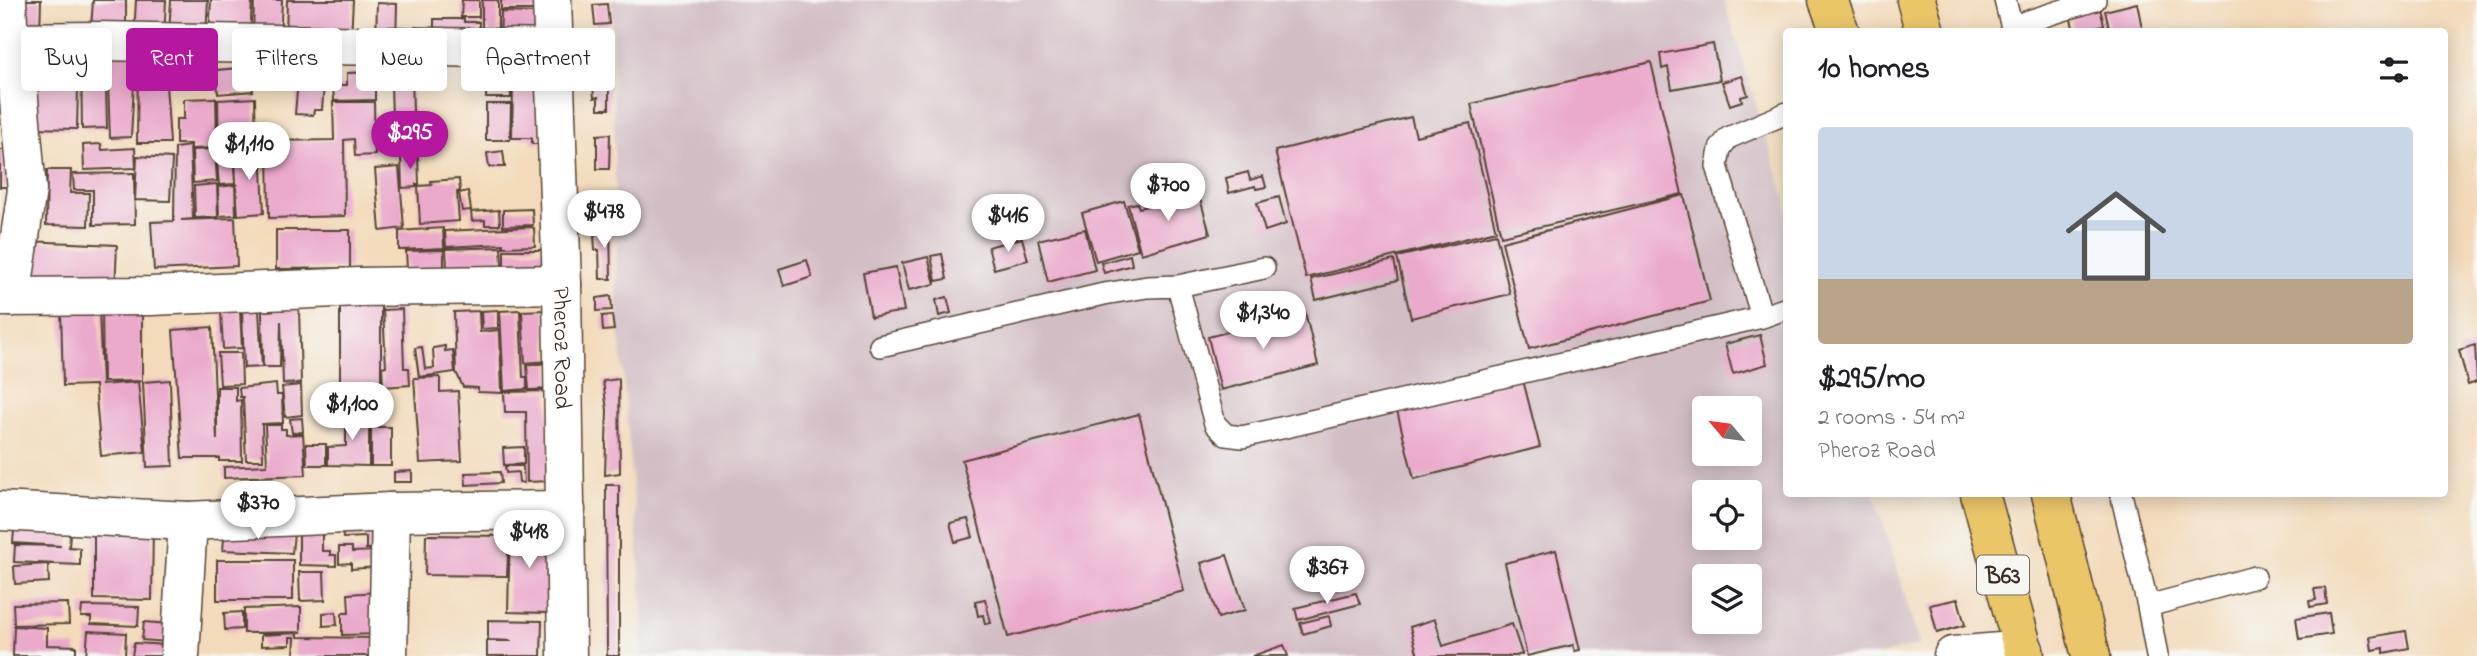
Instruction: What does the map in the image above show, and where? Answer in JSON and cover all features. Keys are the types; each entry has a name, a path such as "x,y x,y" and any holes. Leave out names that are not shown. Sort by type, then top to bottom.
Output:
{"highway":[{"path":"1828,0 1838,28"},
{"path":"1916,0 1924,28"},
{"name":"B63","path":"1981,497 2009,654"},
{"name":"B63","path":"2052,497 2091,656"}],"street":[{"path":"7,0 5,42 17,76 27,190 5,297 151,296 359,286 562,284"},
{"name":"Pheroz Road","path":"552,0 552,28"},
{"path":"5,42 111,41 461,48"},
{"name":"Pheroz Road","path":"554,91 562,284 566,656"},
{"path":"0,511 188,521 391,512 566,510"},
{"path":"388,656 391,512"},
{"path":"180,656 188,521"},
{"path":"1953,656 2009,654"}],"lane":[{"path":"2006,0 2013,28"},
{"path":"2016,28 2095,0"},
{"path":"1762,317 1717,166 1720,149 1728,138 1783,115"},
{"path":"880,346 1104,294 1147,287 1178,286 1264,268"},
{"path":"1178,286 1215,424 1226,435 1242,437 1762,317 1783,309"},
{"path":"2123,497 2157,656"},
{"path":"2148,606 2255,577"}],"shaded area":[{"path":"612,0 1724,0 1783,191 1783,497 1875,497 1920,645 1874,656 640,656 643,609 617,302 615,28 612,28"}],"building":[{"path":"19,0 41,0 40,28 21,28 21,34 17,34"},
{"path":"93,0 126,0 126,30 91,28"},
{"path":"136,0 166,0 165,28 134,28"},
{"path":"171,0 208,0 206,28 169,28"},
{"path":"211,0 252,0 251,28 232,28 232,39 218,38 218,28 210,28"},
{"path":"254,0 282,0 281,28 253,28"},
{"path":"287,0 353,0 351,39 342,39 342,28 286,28"},
{"path":"462,0 479,0 479,17 461,17"},
{"path":"482,0 498,0 498,28 482,28"},
{"path":"501,0 538,0 538,10 501,10"},
{"path":"377,3 397,4 396,28 376,28"},
{"path":"2137,3 2142,28 2109,28 2105,11"},
{"path":"607,4 609,24 595,25 593,5"},
{"path":"2100,8 2104,25 2073,28 2070,15"},
{"path":"501,12 537,13 536,28 500,28"},
{"path":"434,19 479,22 479,28 461,28 461,39 447,41 447,28 434,28"},
{"path":"1713,44 1720,80 1672,89 1668,67 1662,69 1660,54"},
{"path":"126,50 126,91 134,91 131,137 110,138 108,91 112,91 112,52"},
{"path":"1651,62 1682,194 1501,236 1471,104"},
{"path":"232,69 232,91 253,91 218,94 218,70"},
{"path":"347,73 356,73 356,91 375,91 375,100 334,101 333,91 342,91 342,85 347,85"},
{"path":"1742,76 1748,95 1741,97 1742,101 1730,105 1722,82"},
{"path":"30,91 78,91 77,129 29,128"},
{"path":"81,91 106,91 107,128 82,129"},
{"path":"138,91 166,91 170,143 137,143"},
{"path":"297,91 323,91 322,110 314,110 313,115 295,114"},
{"path":"391,91 412,91 414,151 393,151"},
{"path":"486,91 511,91 511,98 486,98"},
{"path":"513,91 541,91 540,144 532,144 532,138 512,138"},
{"path":"593,91 609,91 609,109 598,109 598,97 594,98"},
{"path":"216,98 217,148 191,149 191,144 176,144 176,119 184,119 184,99"},
{"path":"255,98 256,146 219,147 218,100"},
{"path":"333,102 374,102 375,155 355,156 354,139 344,140 345,216 269,218 268,141 334,140"},
{"path":"486,104 511,104 510,140 486,140"},
{"path":"1411,117 1416,136 1470,123 1496,231 1306,278 1275,151"},
{"path":"610,134 609,169 597,169 597,135"},
{"path":"101,144 102,150 135,148 136,168 84,170 83,145"},
{"path":"190,146 193,219 181,220 235,218 237,266 154,270 151,222 174,221 175,148"},
{"path":"261,148 264,213 238,215 235,150"},
{"path":"215,149 217,181 193,183 192,150"},
{"path":"216,149 233,149 235,184 219,185"},
{"path":"0,150 13,150 13,187 0,187"},
{"path":"503,151 505,167 489,167 487,153"},
{"path":"418,155 419,184 416,184 416,187 402,188 401,156"},
{"path":"137,156 172,158 170,201 135,200"},
{"path":"399,167 404,228 380,231 375,169"},
{"path":"47,170 71,170 70,193 89,193 88,226 46,225"},
{"path":"1248,172 1250,180 1263,176 1266,187 1256,189 1255,186 1229,193 1226,178"},
{"path":"134,173 135,224 93,225 93,190 74,190 73,174"},
{"path":"459,179 459,221 420,224 418,186 432,185 431,181"},
{"path":"217,184 218,217 195,218 194,186"},
{"path":"235,185 236,215 219,216 218,187"},
{"path":"468,191 471,210 462,211 459,193"},
{"path":"1199,195 1210,234 1141,254 1128,205 1137,203 1139,208 1151,205 1150,201 1167,196 1170,203"},
{"path":"1684,195 1710,301 1529,349 1502,242"},
{"path":"1279,197 1286,224 1265,231 1257,203"},
{"path":"1124,201 1138,249 1096,261 1082,213"},
{"path":"609,203 609,216 598,216 597,204"},
{"path":"532,209 533,225 503,226 503,210"},
{"path":"499,210 500,225 485,225 485,220 472,221 471,212"},
{"path":"598,223 610,223 611,279 600,279 599,250 595,250 594,234 598,234"},
{"path":"443,228 444,248 399,250 399,231"},
{"path":"534,228 535,246 503,247 503,244 446,247 445,231"},
{"path":"1085,229 1095,270 1048,282 1038,240"},
{"path":"276,230 350,230 350,268 276,269"},
{"path":"1496,234 1510,294 1411,318 1397,257"},
{"path":"1022,238 1028,260 994,269 988,247"},
{"path":"26,241 117,245 115,290 24,286"},
{"path":"501,247 502,266 447,268 446,249"},
{"path":"444,250 444,269 407,269 406,251"},
{"path":"504,250 546,250 547,266 504,268"},
{"path":"942,254 947,279 936,281 931,256"},
{"path":"1130,255 1132,265 1104,273 1101,263"},
{"path":"928,257 935,284 909,290 902,263"},
{"path":"807,260 812,277 784,286 779,269"},
{"path":"1394,260 1398,280 1316,300 1311,279"},
{"path":"896,267 904,311 871,317 863,273"},
{"path":"611,296 612,310 597,311 597,298"},
{"path":"947,297 951,313 939,316 936,300"},
{"path":"381,302 381,384 340,385 340,303"},
{"path":"142,306 142,381 103,382 102,307"},
{"path":"99,307 102,385 138,382 145,452 101,456 95,385 63,386 61,308"},
{"path":"299,308 301,383 283,384 281,321 280,367 263,367 262,311"},
{"path":"402,309 404,368 409,368 410,385 383,387 382,367 386,366 383,310"},
{"path":"242,310 259,310 262,367 244,368"},
{"path":"498,310 498,328 482,329 481,311"},
{"path":"520,310 523,377 527,377 527,389 504,391 500,311"},
{"path":"545,310 548,361 525,363 522,311"},
{"path":"240,311 242,348 223,349 221,312"},
{"path":"479,311 480,332 500,330 502,393 478,392 478,388 463,387 456,372 454,312"},
{"path":"1305,312 1318,365 1221,390 1208,337"},
{"path":"612,315 614,330 603,331 602,316"},
{"path":"212,327 217,440 217,387 236,387 236,401 241,400 242,461 182,458 173,330"},
{"path":"1760,335 1767,364 1733,374 1725,344"},
{"path":"2475,345 2477,382 2468,385 2459,350"},
{"path":"445,346 445,351 453,350 455,372 419,377 415,348 422,347 425,369 434,368 433,348"},
{"path":"218,353 241,353 242,384 220,385"},
{"path":"549,363 551,389 529,390 527,365"},
{"path":"440,377 440,392 458,391 462,461 420,463 414,378"},
{"path":"619,379 620,473 605,475 607,410 603,381"},
{"path":"170,380 173,466 147,467 143,382"},
{"path":"1523,380 1540,447 1414,479 1397,411"},
{"path":"276,384 277,395 282,395 283,423 262,424 263,460 246,460 243,397 240,397 239,388"},
{"path":"301,385 302,415 285,417 282,387"},
{"path":"548,391 550,481 527,482 526,412 505,412 504,392"},
{"path":"346,408 363,408 363,427 369,427 369,466 328,465 328,447 346,446"},
{"path":"1139,414 1184,591 1008,637 962,460"},
{"path":"302,418 303,432 292,433 290,419"},
{"path":"265,425 281,425 281,429 286,429 286,435 303,434 306,475 224,478 224,467 267,465"},
{"path":"371,427 391,427 391,466 371,466"},
{"path":"306,444 326,444 326,465 307,465"},
{"path":"524,447 524,464 504,465 503,448"},
{"path":"505,466 523,466 524,483 519,482 518,472 506,473"},
{"path":"412,471 412,482 394,482 394,472"},
{"path":"500,472 501,483 466,485 465,473"},
{"path":"606,485 619,485 619,656 607,656"},
{"path":"15,517 71,520 69,547 80,548 80,565 14,562 15,545 61,546 13,543"},
{"path":"968,519 973,537 955,542 950,523"},
{"path":"94,524 153,524 152,600 94,599"},
{"path":"299,525 322,525 322,551 330,551 330,555 336,555 336,566 299,565"},
{"path":"510,526 550,528 548,613 508,612"},
{"path":"377,527 378,549 366,549 366,537 343,538 342,528"},
{"path":"225,529 294,533 292,553 223,550"},
{"path":"426,535 509,536 507,576 425,575"},
{"path":"339,547 352,547 352,552 377,551 378,567 351,569 351,563 339,564"},
{"path":"1556,550 1580,650 1575,651 1573,645 1527,656 1505,563"},
{"path":"1227,555 1245,610 1218,618 1201,563"},
{"path":"217,560 293,560 293,600 217,600"},
{"path":"48,564 49,582 15,584 14,566"},
{"path":"299,572 324,572 325,600 300,601"},
{"path":"2325,588 2327,604 2310,607 2309,601 2316,600 2314,589"},
{"path":"378,592 380,634 342,635 342,613 349,613 348,594"},
{"path":"1356,593 1360,604 1298,620 1295,608"},
{"path":"985,599 991,623 985,624 983,615 978,616 975,601"},
{"path":"1958,599 1965,625 1937,633 1930,605"},
{"path":"68,603 69,624 14,625 13,604"},
{"path":"82,606 139,607 138,626 91,624 91,617 81,617"},
{"path":"301,607 301,632 244,633 244,609"},
{"path":"242,612 242,629 225,630 224,613"},
{"path":"336,612 337,625 323,626 323,613"},
{"path":"2329,613 2332,634 2299,639 2296,618"},
{"path":"1329,616 1331,626 1303,634 1300,623"},
{"path":"1435,619 1443,646 1512,624 1522,654 1418,656 1410,627"},
{"path":"488,620 542,621 541,656 487,656 487,641 512,641 488,640"},
{"path":"144,622 169,624 168,642 142,640"},
{"path":"14,626 47,628 47,645 76,646 76,656 13,656"},
{"path":"88,631 126,633 125,656 86,656"},
{"path":"2406,631 2409,648 2384,653 2384,648 2372,650 2370,637"},
{"path":"298,633 298,637 379,638 379,656 294,656 295,637 290,637 290,645 261,646 261,635"},
{"path":"134,643 167,645 166,656 132,656"},
{"path":"1284,645 1288,656 1252,656"}]}
